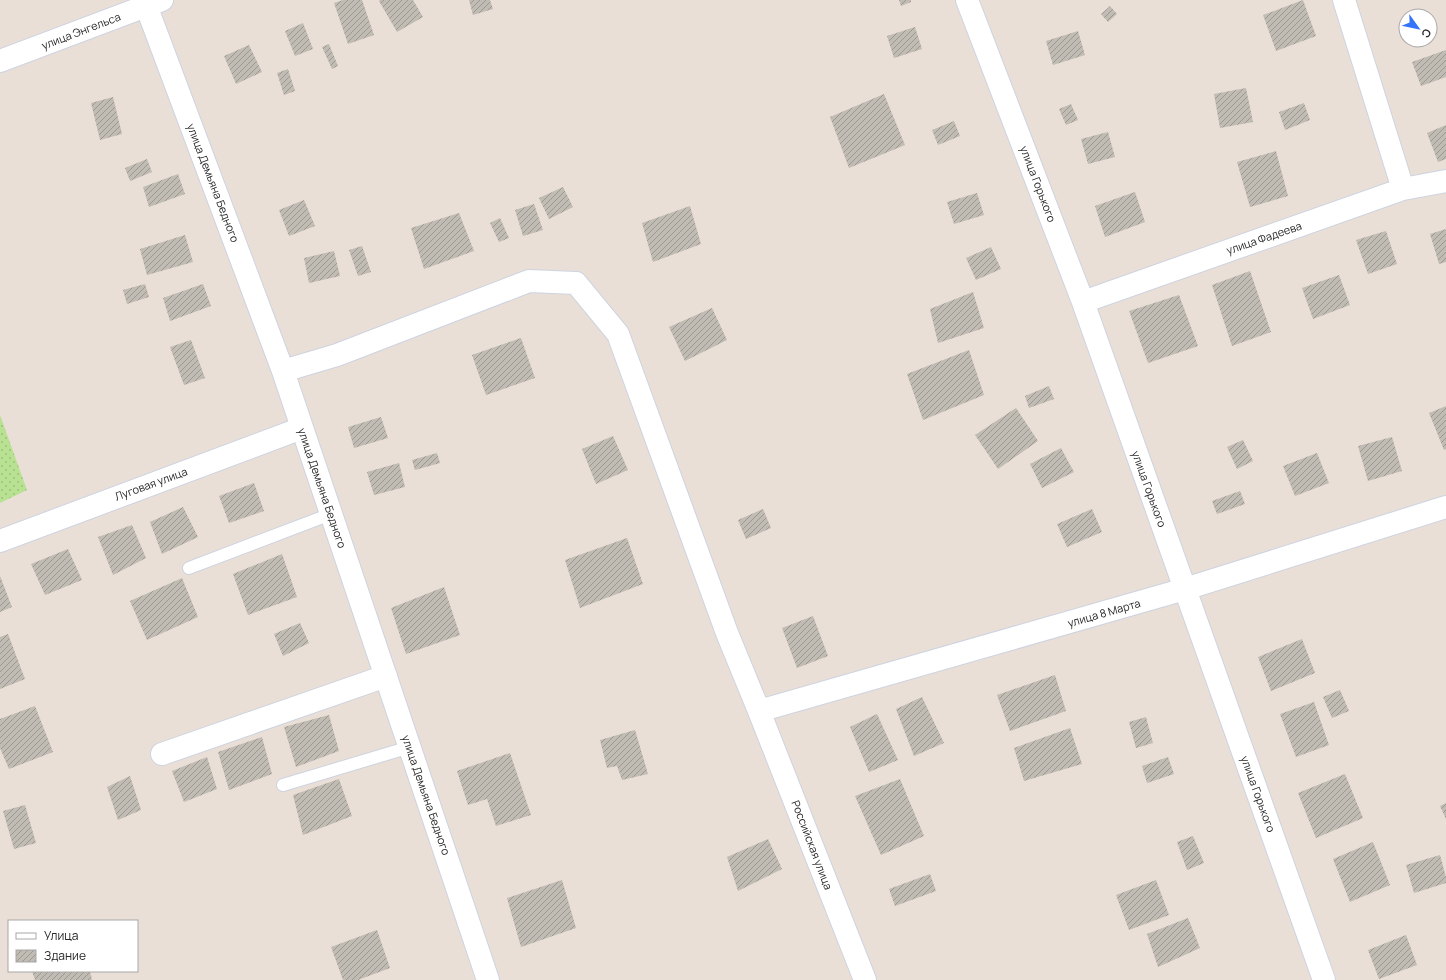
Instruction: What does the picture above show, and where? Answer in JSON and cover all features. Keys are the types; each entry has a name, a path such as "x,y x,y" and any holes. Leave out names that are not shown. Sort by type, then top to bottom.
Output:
{"street":[{"name":"улица Горького","path":"967,0 1083,302 1324,980"},
{"path":"1344,0 1403,189"},
{"name":"улица Энгельса","path":"0,61 151,2"},
{"name":"улица Демьяна Бедного","path":"151,2 284,371 488,980"},
{"name":"улица Фадеева","path":"1083,302 1403,189 1446,180"},
{"name":"Российская улица","path":"284,371 337,355 529,281 576,283 618,334 727,633 865,980"},
{"name":"Луговая улица","path":"0,541 302,428"},
{"name":"улица 8 Марта","path":"759,711 1185,590 1446,507"},
{"path":"162,754 386,676"}],"lane":[{"path":"189,568 331,514"},
{"path":"283,785 410,747"}],"green space":[{"path":"0,415 27,490 0,503"}],"building":[{"path":"343,0 362,0 374,35 348,44 334,3"},
{"path":"413,0 423,17 397,32 379,1"},
{"path":"469,0 490,0 493,9 473,15"},
{"path":"899,0 911,0 911,2 901,6"},
{"path":"1303,0 1316,36 1276,51 1263,15"},
{"path":"1110,6 1117,14 1108,22 1101,14"},
{"path":"303,23 313,49 295,56 285,31"},
{"path":"915,27 922,49 894,58 887,36"},
{"path":"1078,31 1085,55 1053,65 1046,41"},
{"path":"329,44 338,66 332,69 322,47"},
{"path":"249,45 262,72 236,84 224,56"},
{"path":"1446,50 1446,77 1421,86 1412,62"},
{"path":"288,69 295,91 284,95 277,73"},
{"path":"1246,88 1253,122 1220,128 1214,94"},
{"path":"884,94 905,145 849,168 830,117"},
{"path":"113,97 122,134 100,140 91,103"},
{"path":"1304,103 1310,120 1285,130 1279,112"},
{"path":"1071,104 1078,120 1066,125 1059,109"},
{"path":"954,121 960,136 938,145 932,130"},
{"path":"1446,125 1446,159 1438,162 1427,133"},
{"path":"1108,132 1115,157 1088,164 1081,139"},
{"path":"1276,151 1288,196 1250,207 1237,162"},
{"path":"147,159 152,172 130,181 125,168"},
{"path":"178,174 185,194 149,207 143,187"},
{"path":"563,187 573,207 549,219 539,198"},
{"path":"1135,192 1145,222 1105,237 1095,206"},
{"path":"977,193 984,215 954,224 947,202"},
{"path":"304,200 315,226 289,236 279,210"},
{"path":"534,204 543,230 523,236 515,210"},
{"path":"690,206 701,244 653,262 642,223"},
{"path":"459,213 474,251 424,269 411,228"},
{"path":"500,218 509,238 499,242 490,223"},
{"path":"1446,229 1446,262 1439,264 1430,234"},
{"path":"1386,231 1397,264 1368,274 1356,240"},
{"path":"185,235 193,262 147,275 140,249"},
{"path":"362,246 371,272 358,276 349,250"},
{"path":"991,247 1001,269 976,280 966,258"},
{"path":"334,251 340,276 309,283 304,258"},
{"path":"1250,271 1271,332 1232,346 1212,285"},
{"path":"1339,275 1350,305 1313,319 1302,288"},
{"path":"145,284 149,297 127,304 123,290"},
{"path":"203,284 211,306 170,321 163,298"},
{"path":"973,292 984,328 938,343 930,309"},
{"path":"1179,295 1198,346 1148,363 1129,311"},
{"path":"712,308 727,340 685,361 669,327"},
{"path":"521,338 535,378 486,395 472,355"},
{"path":"191,340 205,378 184,385 170,347"},
{"path":"969,350 984,395 923,420 907,374"},
{"path":"1049,386 1054,399 1029,408 1025,396"},
{"path":"1446,406 1446,449 1444,450 1429,413"},
{"path":"1016,408 1038,441 998,469 975,435"},
{"path":"381,417 388,438 354,448 348,427"},
{"path":"613,436 628,470 596,484 582,449"},
{"path":"1392,437 1402,471 1368,481 1358,446"},
{"path":"1243,440 1253,461 1237,469 1227,447"},
{"path":"1061,448 1074,472 1042,488 1030,464"},
{"path":"437,453 440,463 415,470 412,460"},
{"path":"1317,453 1329,483 1295,496 1283,466"},
{"path":"399,463 405,487 374,495 367,472"},
{"path":"254,483 264,511 229,523 219,496"},
{"path":"1240,491 1245,504 1217,514 1212,501"},
{"path":"183,507 198,537 162,554 150,522"},
{"path":"763,509 771,528 746,539 738,520"},
{"path":"1092,509 1102,532 1067,547 1057,524"},
{"path":"132,525 146,558 113,575 98,537"},
{"path":"627,538 643,584 580,608 565,560"},
{"path":"68,549 82,580 45,595 31,564"},
{"path":"282,554 297,597 248,615 233,574"},
{"path":"0,576 12,607 0,612"},
{"path":"182,578 198,617 147,640 130,601"},
{"path":"444,587 460,635 406,654 391,608"},
{"path":"813,616 828,656 797,668 782,628"},
{"path":"300,623 309,643 283,656 274,634"},
{"path":"8,634 25,679 0,689 0,637"},
{"path":"1302,639 1315,673 1271,691 1258,657"},
{"path":"1055,675 1066,711 1010,731 997,695"},
{"path":"1340,690 1349,711 1332,718 1323,697"},
{"path":"922,697 944,743 914,756 896,709"},
{"path":"1314,702 1329,745 1296,757 1280,714"},
{"path":"35,706 53,752 9,769 0,748 0,719"},
{"path":"877,714 898,760 869,772 850,727"},
{"path":"329,715 339,751 296,767 284,727"},
{"path":"1146,717 1153,743 1136,748 1129,722"},
{"path":"1070,728 1082,764 1024,781 1014,748"},
{"path":"635,730 648,774 622,780 617,766 607,768 600,740"},
{"path":"262,737 272,774 229,790 218,752"},
{"path":"510,753 531,815 496,826 487,799 468,805 457,771"},
{"path":"207,757 217,789 184,802 172,771"},
{"path":"1168,757 1174,774 1147,783 1142,766"},
{"path":"1345,774 1363,818 1316,838 1298,793"},
{"path":"130,776 141,810 118,820 107,787"},
{"path":"339,779 352,816 303,835 293,795"},
{"path":"900,779 924,836 881,855 855,796"},
{"path":"1446,803 1446,819 1440,806"},
{"path":"25,805 36,843 14,849 3,811"},
{"path":"1193,836 1204,863 1187,870 1177,842"},
{"path":"768,839 782,869 738,891 727,857"},
{"path":"1373,842 1390,885 1350,902 1333,859"},
{"path":"1440,855 1446,877 1446,883 1414,893 1406,865"},
{"path":"930,874 936,891 895,906 889,889"},
{"path":"562,880 576,928 521,947 507,898"},
{"path":"1156,880 1169,915 1129,930 1116,895"},
{"path":"1188,918 1200,948 1158,967 1147,934"},
{"path":"377,930 390,968 358,980 343,980 331,947"},
{"path":"1406,935 1417,965 1379,979 1368,950"},
{"path":"32,972 90,972 92,980 35,980"}]}
